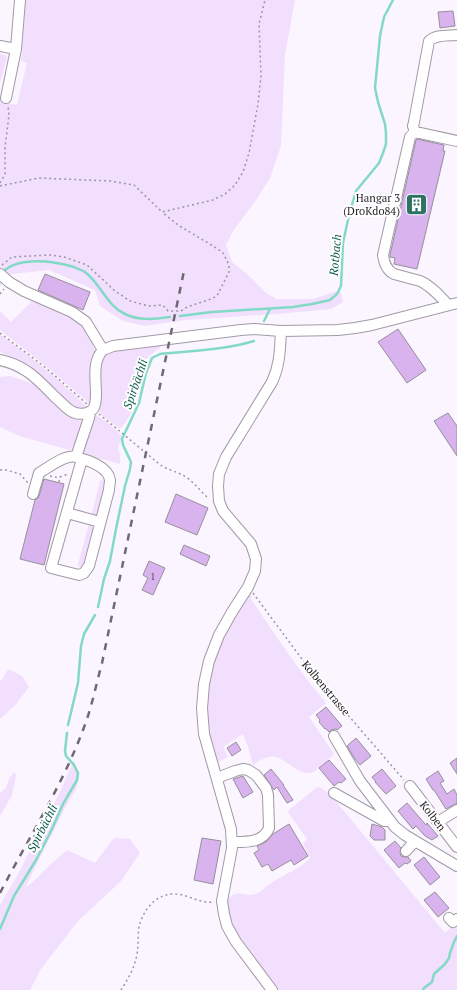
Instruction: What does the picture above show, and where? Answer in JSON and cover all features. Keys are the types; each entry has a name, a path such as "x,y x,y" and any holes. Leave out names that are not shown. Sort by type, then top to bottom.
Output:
{"street":[{"path":"6,98 16,49 20,0"},
{"path":"415,132 414,122 429,41 435,37 457,35"},
{"path":"0,46 16,49"},
{"path":"415,132 457,141"},
{"path":"415,132 410,137 384,255 385,265 390,272 394,274 424,282 452,304"},
{"path":"4,278 24,291 72,312 86,322 103,350"},
{"path":"33,494 39,473 68,457 72,456 79,458 90,461 105,471 110,480 109,490 88,566 84,573 79,575 51,568 77,477 79,458 91,410 96,401 97,358 103,350 113,346 241,330 338,330 355,328 452,304"},
{"path":"272,990 236,942 227,926 224,914 223,899 232,848 231,829 204,734 202,708 208,661 219,636 248,587 255,571 256,559 251,544 223,511 218,501 219,474 226,457 276,373 281,330"},
{"path":"0,360 13,364 28,372 41,382 64,406 71,411 77,414 82,414 91,410"},
{"path":"67,513 100,522"},
{"path":"334,736 360,781 395,827 405,835 457,866"},
{"path":"217,778 235,770 248,770 256,775 266,788 268,795 268,831 263,837 255,841 232,842"},
{"name":"Kolben","path":"410,786 457,847"},
{"path":"334,793 384,821 390,820"},
{"path":"438,822 457,810"},
{"path":"406,851 415,841"}],"path":[{"path":"162,212 213,200 225,194 235,185 243,172 258,104 261,76 259,24 265,0"},
{"path":"0,184 4,174 4,147 9,115 6,98"},
{"path":"0,184 39,178 110,181 134,185 178,225 223,253 229,265 229,272 217,296 187,307 181,311 168,311 162,305 149,306 130,301 115,291 87,266 64,257 50,255 12,258 0,266"},
{"path":"0,333 46,368 91,410 121,432 163,467 178,472 188,478 209,498 218,501"},
{"path":"0,470 20,474"},
{"path":"52,476 60,478 68,474 77,477"},
{"path":"59,482 60,478"},
{"name":"Kolbenstrasse","path":"248,587 316,678 410,786"},
{"path":"121,990 138,953 140,924 146,910 151,904 166,895 174,894 208,903 223,899"}],"shaded area":[{"path":"24,0 295,0 285,55 281,146 270,178 233,231 226,245 232,262 246,273 266,293 277,299 313,299 340,290 343,302 331,309 185,320 145,326 123,321 100,306 95,290 49,270 12,274 0,286 0,101 17,105 27,63 21,61"},
{"path":"0,54 6,55 7,58 0,83"},
{"path":"34,299 74,318 83,326 91,341 95,351 93,359 92,400 90,400 90,404 52,371 0,330 0,311 11,322"},
{"path":"0,334 53,375 87,407 78,409 72,408 22,362 0,352"},
{"path":"160,346 160,348 147,358 143,365 136,400 128,418 120,429 99,411 100,367 102,359 108,353"},
{"path":"10,376 39,386 80,419 83,425 76,442 70,450 19,436 0,427 0,377"},
{"path":"96,415 107,422 122,437 118,448 120,464 81,453"},
{"path":"102,480 106,482 97,518 91,517 100,481"},
{"path":"89,524 95,525 84,567 82,568 79,567 78,564"},
{"path":"247,596 252,596 251,598 253,602 288,653 326,703 309,717 334,754 313,772 304,773 299,771 276,757 264,759 253,765 243,734 223,747 228,757 218,762 221,772 218,771 207,730 205,706 209,676 222,636"},
{"path":"8,669 22,676 29,687 16,704 0,719 0,681"},
{"path":"74,760 79,773 76,789 25,888 67,850 95,863 114,838 130,839 140,853 121,881 78,921 41,969 30,990 0,990 0,905 18,874 58,796"},
{"path":"14,772 16,775 12,795 0,816 0,793 6,788 9,779"},
{"path":"317,787 329,793 445,933 457,922 457,990 277,990 260,969 235,932 229,918 227,900 231,896 238,893 252,895 258,893 269,884 301,866 310,858 303,843 307,839 288,812"}],"building":[{"path":"453,11 455,26 440,28 438,12"},
{"name":"Hangar 3 (DroKdo84)","path":"417,139 444,145 443,151 445,151 417,269 394,264 395,258 390,257 390,255"},
{"path":"45,274 90,292 83,310 38,290"},
{"path":"398,329 426,370 407,383 378,342"},
{"path":"448,413 457,426 457,456 434,421"},
{"path":"44,479 64,484 44,565 20,559 35,500 39,496"},
{"path":"176,494 208,508 197,535 165,522"},
{"path":"184,545 210,556 206,566 180,554"},
{"path":"149,561 165,568 153,595 142,590 148,578 143,575"},
{"path":"326,707 342,726 337,730 331,730 329,732 319,722 320,720 316,715"},
{"path":"356,738 371,756 360,765 347,746"},
{"path":"236,742 241,750 232,756 227,748"},
{"path":"457,758 457,774 450,763"},
{"path":"329,760 346,779 334,786 319,768"},
{"path":"271,769 284,785 293,800 287,803 277,787 274,790 264,775"},
{"path":"382,769 396,786 386,794 372,777"},
{"path":"438,771 444,781 440,783 447,794 454,789 457,795 457,803 446,809 426,779"},
{"path":"243,776 253,792 243,798 233,779"},
{"path":"407,803 426,825 427,823 438,836 432,840 425,836 416,826 413,829 398,811"},
{"path":"289,824 308,856 294,865 291,860 272,871 268,864 262,867 254,853 259,850 257,846 266,842 273,834"},
{"path":"372,824 382,827 385,830 385,840 374,840 370,836"},
{"path":"202,838 221,841 213,884 194,880"},
{"path":"395,841 401,848 401,856 408,857 411,861 407,864 405,863 399,868 384,850"},
{"path":"424,857 440,877 430,885 414,865"},
{"path":"435,892 449,908 438,917 424,900"}],"waterway":[{"name":"Rotbach","path":"180,316 212,312 293,307 330,300 337,294 341,286 343,243 356,191 379,163 386,144 385,124 375,88 380,36 384,17 393,0"},
{"name":"Rotbach","path":"3,272 18,264 37,261 57,263 74,267 84,271 91,277 108,300 118,310 125,314 141,319 170,317"},
{"path":"264,321 270,309"},
{"name":"Spirbächli","path":"98,607 104,579 110,561 125,486 130,469 131,462 123,445 122,439 139,403 146,373 152,358 160,354 219,348 254,341"},
{"name":"Spirbächli","path":"68,725 78,683 81,646 84,634 95,615"},
{"name":"Spirbächli","path":"0,929 14,896 36,860 63,804 77,780 78,773 74,765 66,756 65,751 67,733"},
{"path":"423,990 432,982 434,974 449,958 457,936"}],"railway":[{"path":"0,893 58,786 69,764 87,719 102,663 184,271"}],"place":[{"name":"Hangar 3 (DroKdo84)","path":"416,204"}]}
